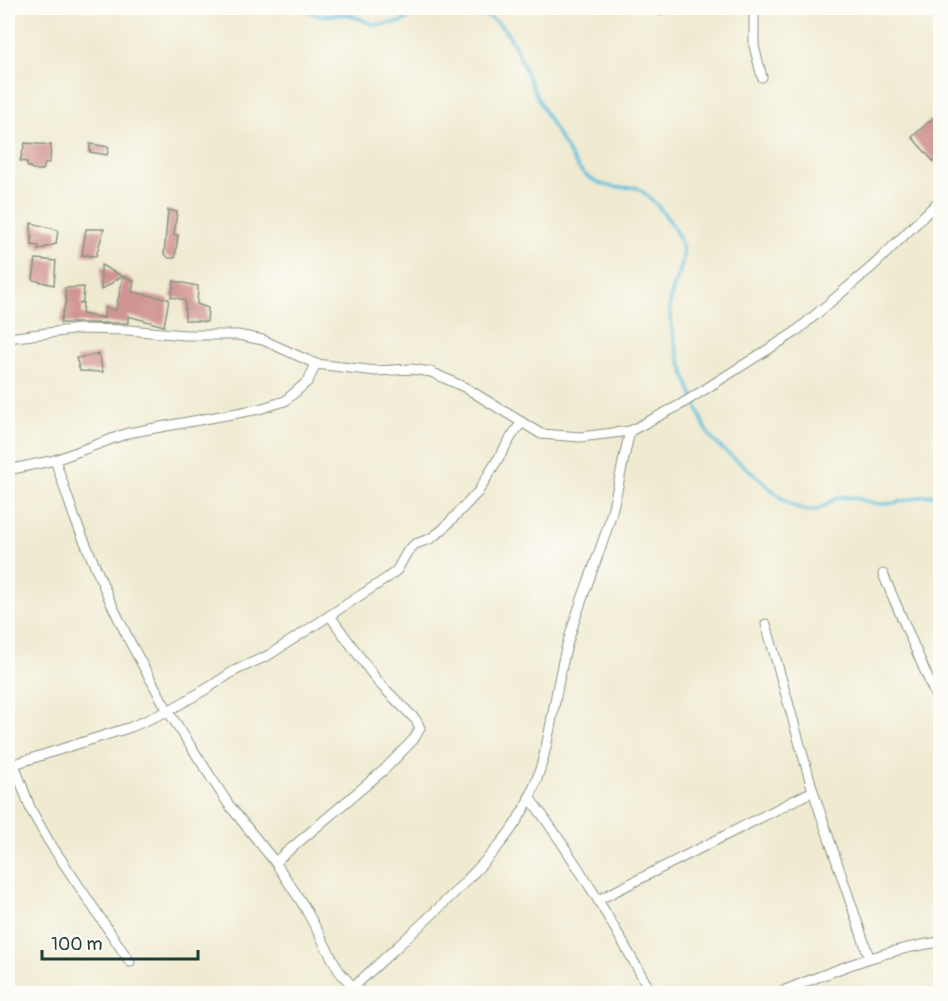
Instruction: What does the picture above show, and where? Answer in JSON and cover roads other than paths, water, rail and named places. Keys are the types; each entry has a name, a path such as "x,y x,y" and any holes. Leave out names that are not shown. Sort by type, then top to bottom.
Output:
{"street":[{"path":"754,8 754,45 762,77"},
{"path":"8,338 79,329 185,335 238,335 263,340 316,364 376,371 411,369 431,372 466,388 541,434 580,437 630,431 680,405 794,333 874,265 940,200"},
{"path":"8,470 55,460 128,433 259,409 285,401 308,381 316,364"},
{"path":"130,962 42,830 11,765 130,727 168,711 234,671 269,655 387,578 397,570 407,552 415,544 430,539 457,516 478,492 522,422"},
{"path":"55,460 75,519 130,644 168,711 229,806 275,862 304,906 350,990 438,909 502,842 519,818 529,797 543,755 562,663 574,620 607,529 619,486 630,431"},
{"path":"883,574 940,706"},
{"path":"275,862 385,769 414,739 420,728 416,720 378,682 330,616"},
{"path":"766,624 813,791 869,957"},
{"path":"598,900 813,791"},
{"path":"529,797 549,823 598,900 652,993"},
{"path":"775,993 869,957 915,945 940,942"}],"waterway":[{"path":"303,8 319,16 347,14 375,25 402,22 420,8"},
{"path":"456,8 489,17 508,34 546,114 581,171 600,183 636,187 652,200 674,227 683,257 670,305 672,331 702,420 709,434 719,446 783,499 805,510 816,510 842,497 883,504 940,495"}]}
